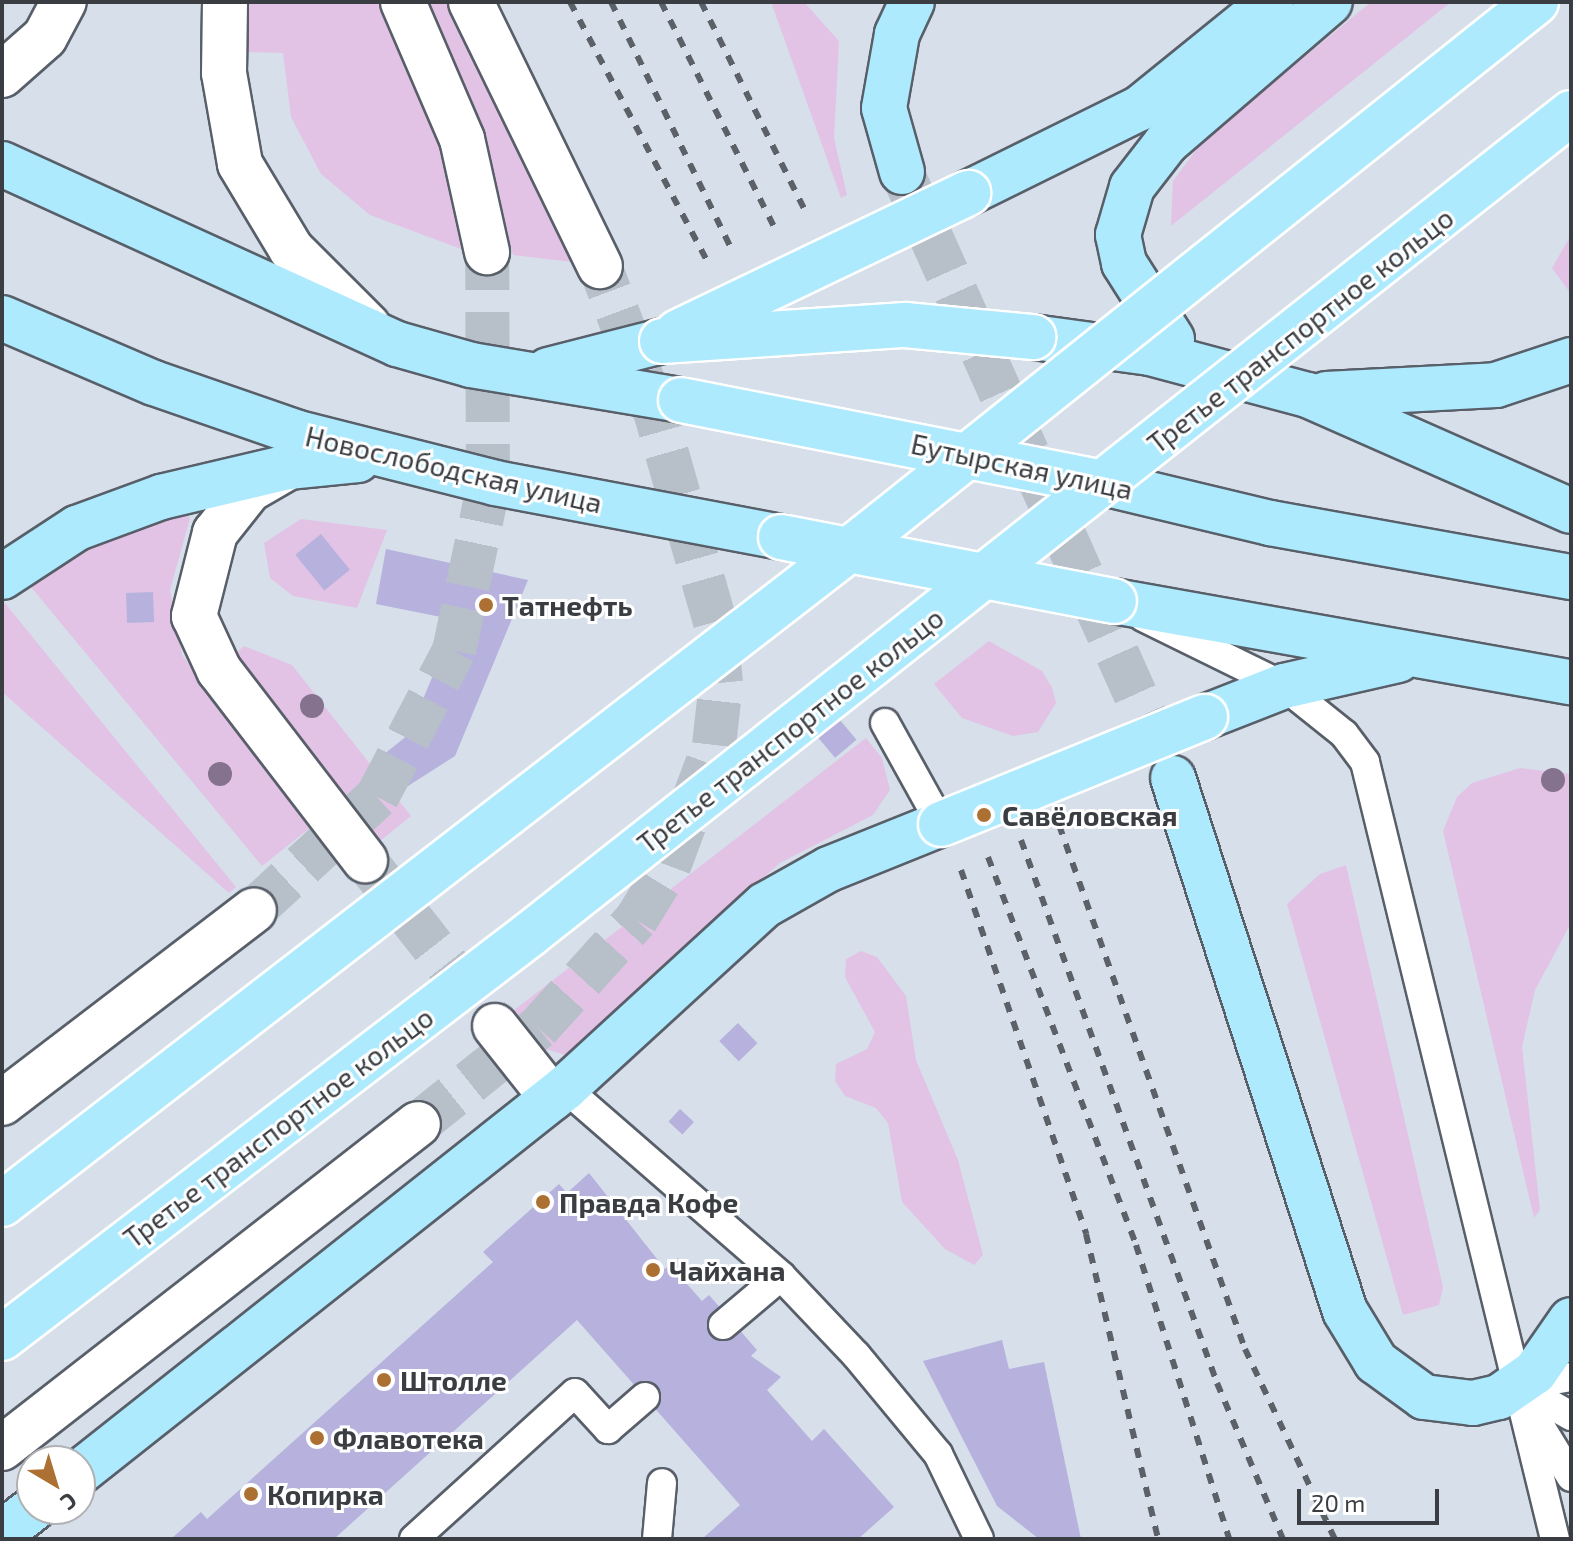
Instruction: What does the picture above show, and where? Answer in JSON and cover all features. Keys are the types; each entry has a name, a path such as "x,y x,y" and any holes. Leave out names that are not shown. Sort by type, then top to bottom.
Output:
{"main road":[{"path":"902,172 884,108 894,46 912,2"},
{"path":"662,341 1140,108 1271,2"},
{"path":"1220,372 1163,330 1142,301 1118,235 1122,209 1166,143 1330,2"},
{"path":"2,1204 854,546 1536,2"},
{"name":"Третье транспортное кольцо","path":"2,1338 530,934 1571,113"},
{"path":"2,164 397,344"},
{"name":"Новослободская улица","path":"2,318 154,383 412,466 1114,601 1162,620"},
{"path":"521,374 662,341 905,325 1033,337 1220,372 1308,395 1571,511"},
{"name":"Бутырская улица","path":"397,344 471,365 681,400 1099,482 1270,523 1571,577"},
{"path":"1308,395 1483,387 1571,360"},
{"path":"2,577 45,545 121,510 288,467 341,459 412,466"},
{"path":"1162,620 1421,655 1571,682"},
{"path":"96,1459 558,1093 731,931 829,869 1284,686 1421,655"},
{"path":"1173,778 1296,1171 1361,1340 1391,1378 1437,1402 1473,1403 1517,1386 1552,1354 1571,1320"}],"street":[{"path":"2,75 45,37 64,2"},
{"path":"225,2 228,109 249,185 326,289 397,344"},
{"path":"403,2 462,139 487,252"},
{"path":"471,2 600,266"},
{"path":"288,467 249,490 215,533 194,616 219,670 365,860"},
{"path":"2,1103 254,910"},
{"path":"495,1026 558,1093"},
{"path":"2,1448 418,1124"}],"lane":[{"path":"1162,620 1284,686 1344,734 1372,780 1555,1539"},
{"path":"885,723 941,824"},
{"path":"558,1093 781,1276 938,1454 979,1539"},
{"path":"723,1325 781,1276"},
{"path":"1517,1386 1571,1377"},
{"path":"1517,1386 1571,1416"},
{"path":"1517,1386 1571,1477"},
{"path":"414,1539 575,1393 608,1429 645,1397"},
{"path":"657,1539 662,1483"}],"shaded area":[{"path":"245,2 383,2 442,144 461,249 370,215 321,174 291,117 283,53 244,52"},
{"path":"424,2 447,2 572,262 513,255 481,133"},
{"path":"771,2 804,2 839,41 834,138 847,195 841,198"},
{"path":"1371,2 1451,2 1171,226 1173,181 1203,141"},
{"path":"1571,235 1571,294 1552,268"},
{"path":"182,512 190,518 170,590 182,655 311,827 262,866 26,581 55,559"},
{"path":"301,519 387,530 357,608 293,596 270,578 264,543"},
{"path":"4,602 236,887 229,893 2,692"},
{"path":"989,641 1042,671 1052,688 1056,703 1038,732 1013,736 962,718 934,684"},
{"path":"244,646 292,665 411,816 380,841 235,654"},
{"path":"866,738 882,758 890,790 873,815 780,863 565,1055 542,1048 513,1011"},
{"path":"1520,768 1571,774 1571,923 1535,990 1522,1047 1540,1210 1534,1218 1443,831 1457,797 1472,783"},
{"path":"1346,865 1443,1287 1439,1305 1403,1315 1287,904 1320,874"},
{"path":"861,951 877,957 906,996 916,1060 958,1160 983,1255 974,1265 945,1249 902,1202 888,1123 876,1108 845,1096 835,1081 836,1064 867,1049 875,1032 845,977 846,959"}],"building":[{"path":"321,534 350,570 324,591 295,555"},
{"path":"386,549 528,580 455,756 397,793 373,763 408,735 456,620 376,604"},
{"path":"153,592 154,622 127,623 126,593"},
{"path":"834,713 856,740 835,758 813,731"},
{"path":"738,1023 757,1043 739,1061 719,1041"},
{"path":"680,1109 694,1122 682,1134 668,1121"},
{"path":"589,1173 665,1269 678,1258 695,1278 687,1284 702,1301 709,1295 757,1350 751,1356 781,1377 767,1390 812,1441 824,1429 894,1507 858,1539 702,1539 740,1505 577,1320 334,1539 171,1539 201,1512 207,1519 493,1262 483,1252 559,1184 567,1193"},
{"path":"1002,1340 1009,1369 1044,1362 1081,1539 1039,1539 997,1506 923,1361"}],"tunnel":[{"path":"902,172 1170,772"},
{"path":"254,910 377,797 454,651 488,488 487,252"},
{"path":"418,1124 538,1028 636,920 669,866 714,745 721,683 715,622 656,415 600,266"},
{"path":"365,860 495,1026"}],"railway":[{"path":"570,2 706,259"},
{"path":"611,2 730,246"},
{"path":"661,2 774,227"},
{"path":"701,2 806,213"},
{"path":"1059,825 1245,1349 1335,1539"},
{"path":"1021,840 1217,1383 1283,1539"},
{"path":"988,857 1136,1245 1229,1539"},
{"path":"961,870 1086,1234 1158,1539"}],"place":[{"name":"Татнефть","path":"486,605"},
{"name":"Савёловская","path":"984,815"},
{"name":"Правда Кофе","path":"543,1202"},
{"name":"Чайхана","path":"653,1270"},
{"name":"Штолле","path":"384,1380"},
{"name":"Флавотека","path":"317,1438"},
{"name":"Копирка","path":"251,1494"}]}
